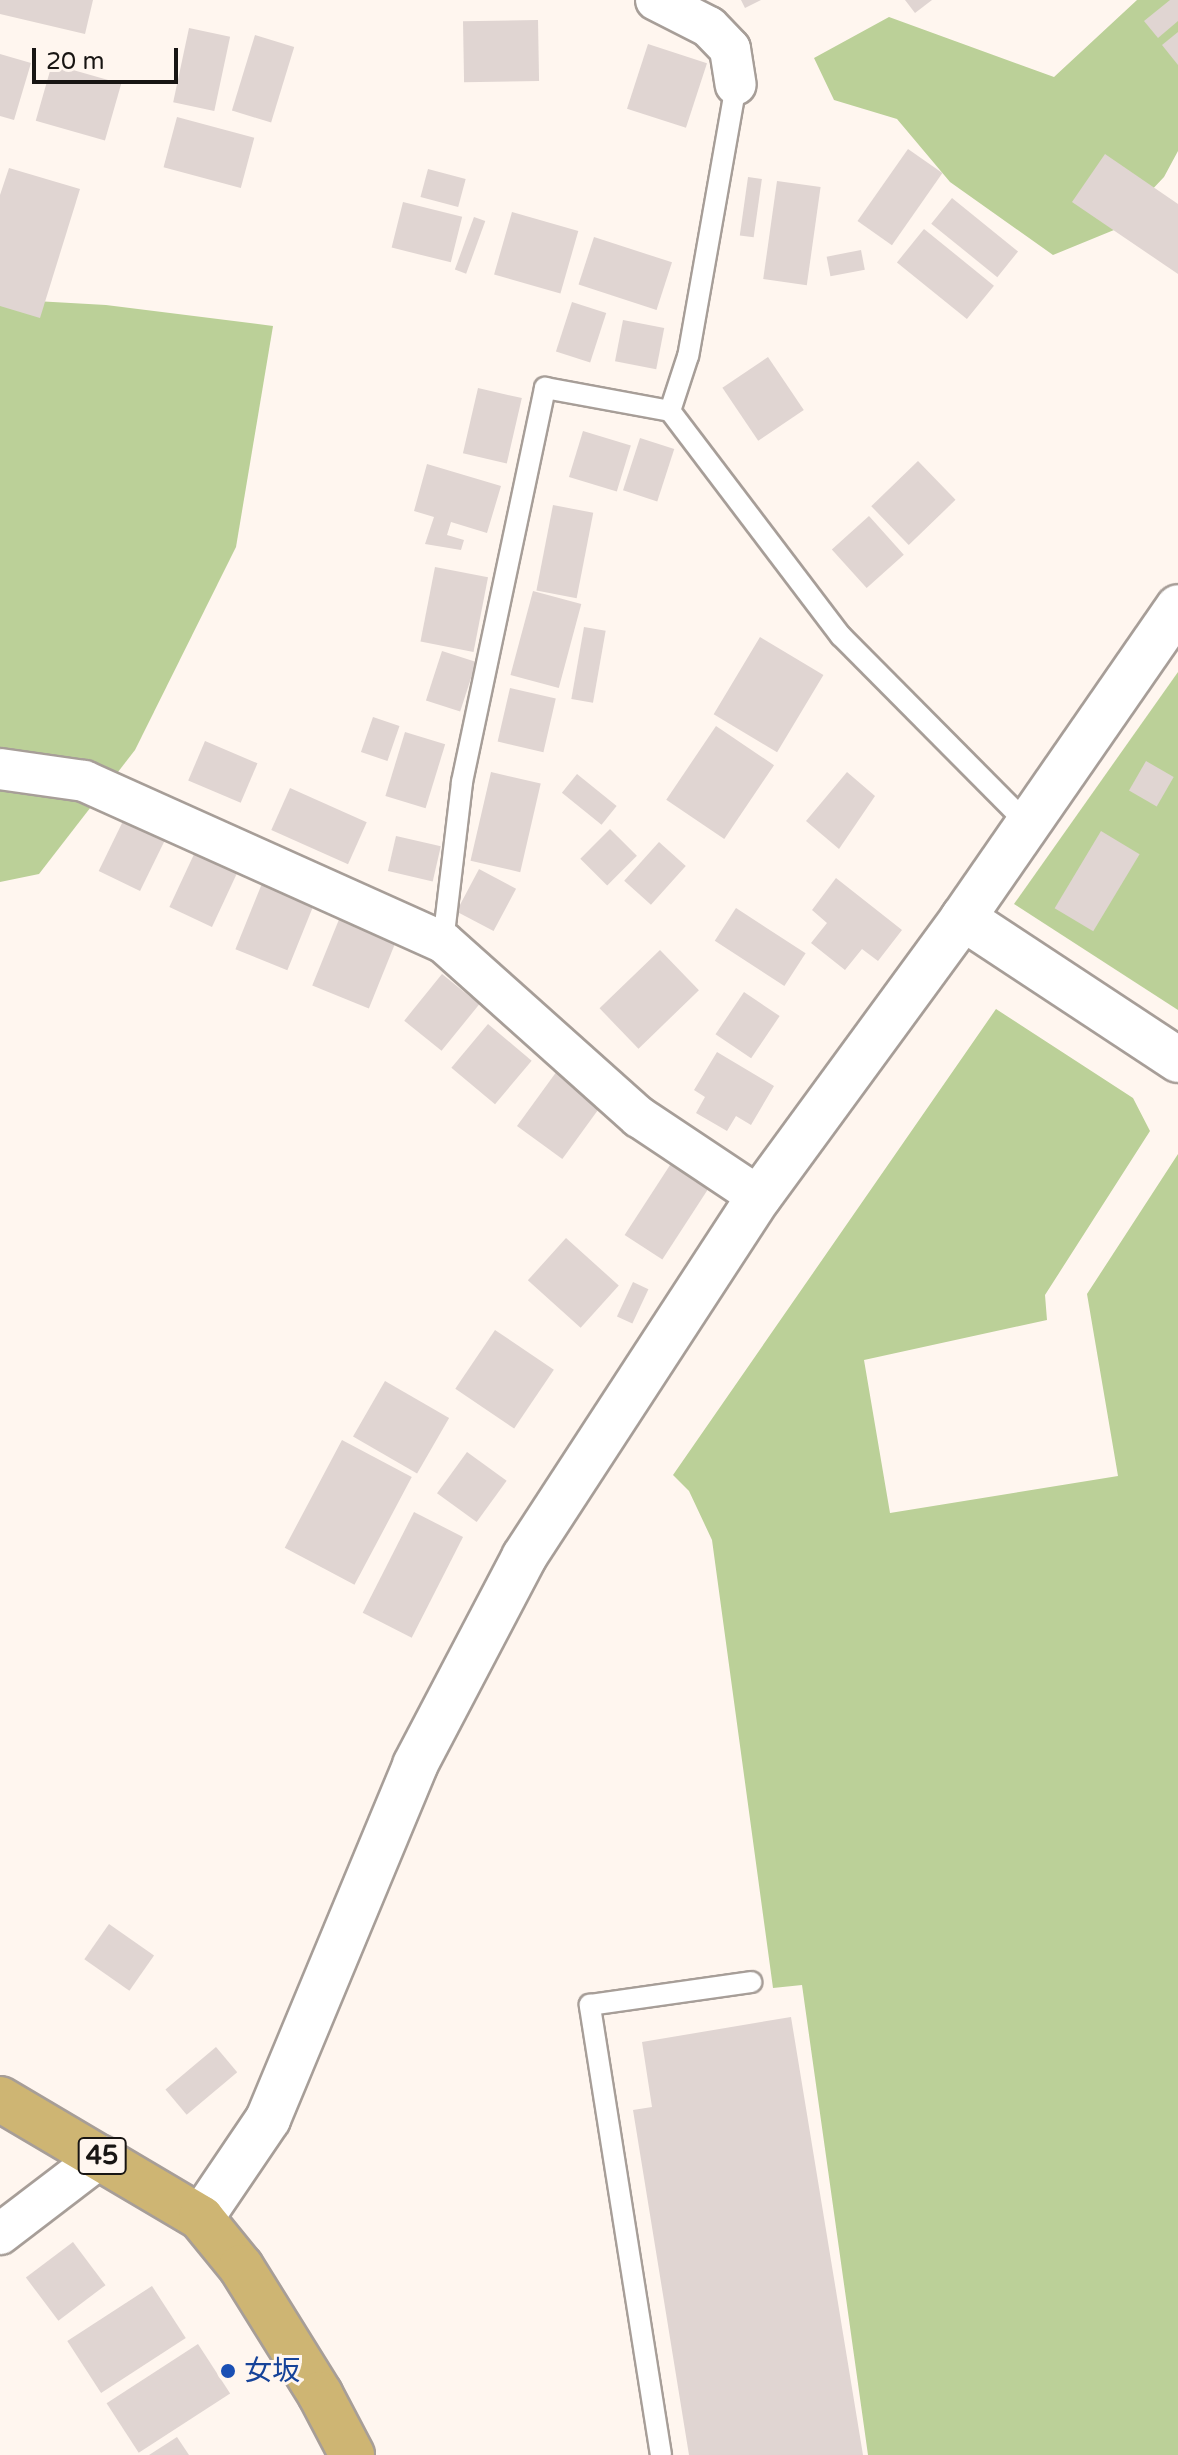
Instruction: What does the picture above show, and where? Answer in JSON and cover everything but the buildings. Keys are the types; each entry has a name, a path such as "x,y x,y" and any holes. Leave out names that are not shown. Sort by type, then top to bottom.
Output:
{"main road":[{"name":"45","path":"0,2099 102,2156 201,2218 241,2267 320,2394 352,2455"}],"street":[{"path":"656,0 709,27 730,49 736,85"},
{"path":"201,2218 268,2119 415,1765 524,1557 759,1197 963,918 1178,607"},
{"path":"0,769 84,781 443,942 639,1117 759,1197"},
{"path":"963,918 1178,1060"},
{"path":"0,2234 102,2156"}],"lane":[{"path":"670,411 688,356 736,85"},
{"path":"443,942 462,782 545,388 670,411 841,636 1028,824"},
{"path":"661,2455 590,2005 751,1982"}],"green space":[{"path":"1137,0 1178,0 1178,151 1164,177 1114,230 1053,255 950,182 897,119 834,100 814,58 889,17 1054,77"},
{"path":"0,299 106,305 273,326 236,547 135,750 39,874 0,882"},
{"path":"1178,672 1178,1010 1014,904"},
{"path":"996,1009 1133,1098 1150,1131 1045,1295 1047,1320 864,1360 890,1513 1118,1476 1087,1294 1178,1154 1178,2455 868,2455 802,1985 773,1988 712,1540 689,1491 673,1475"}],"place":[{"name":"女坂","path":"228,2371"}]}
